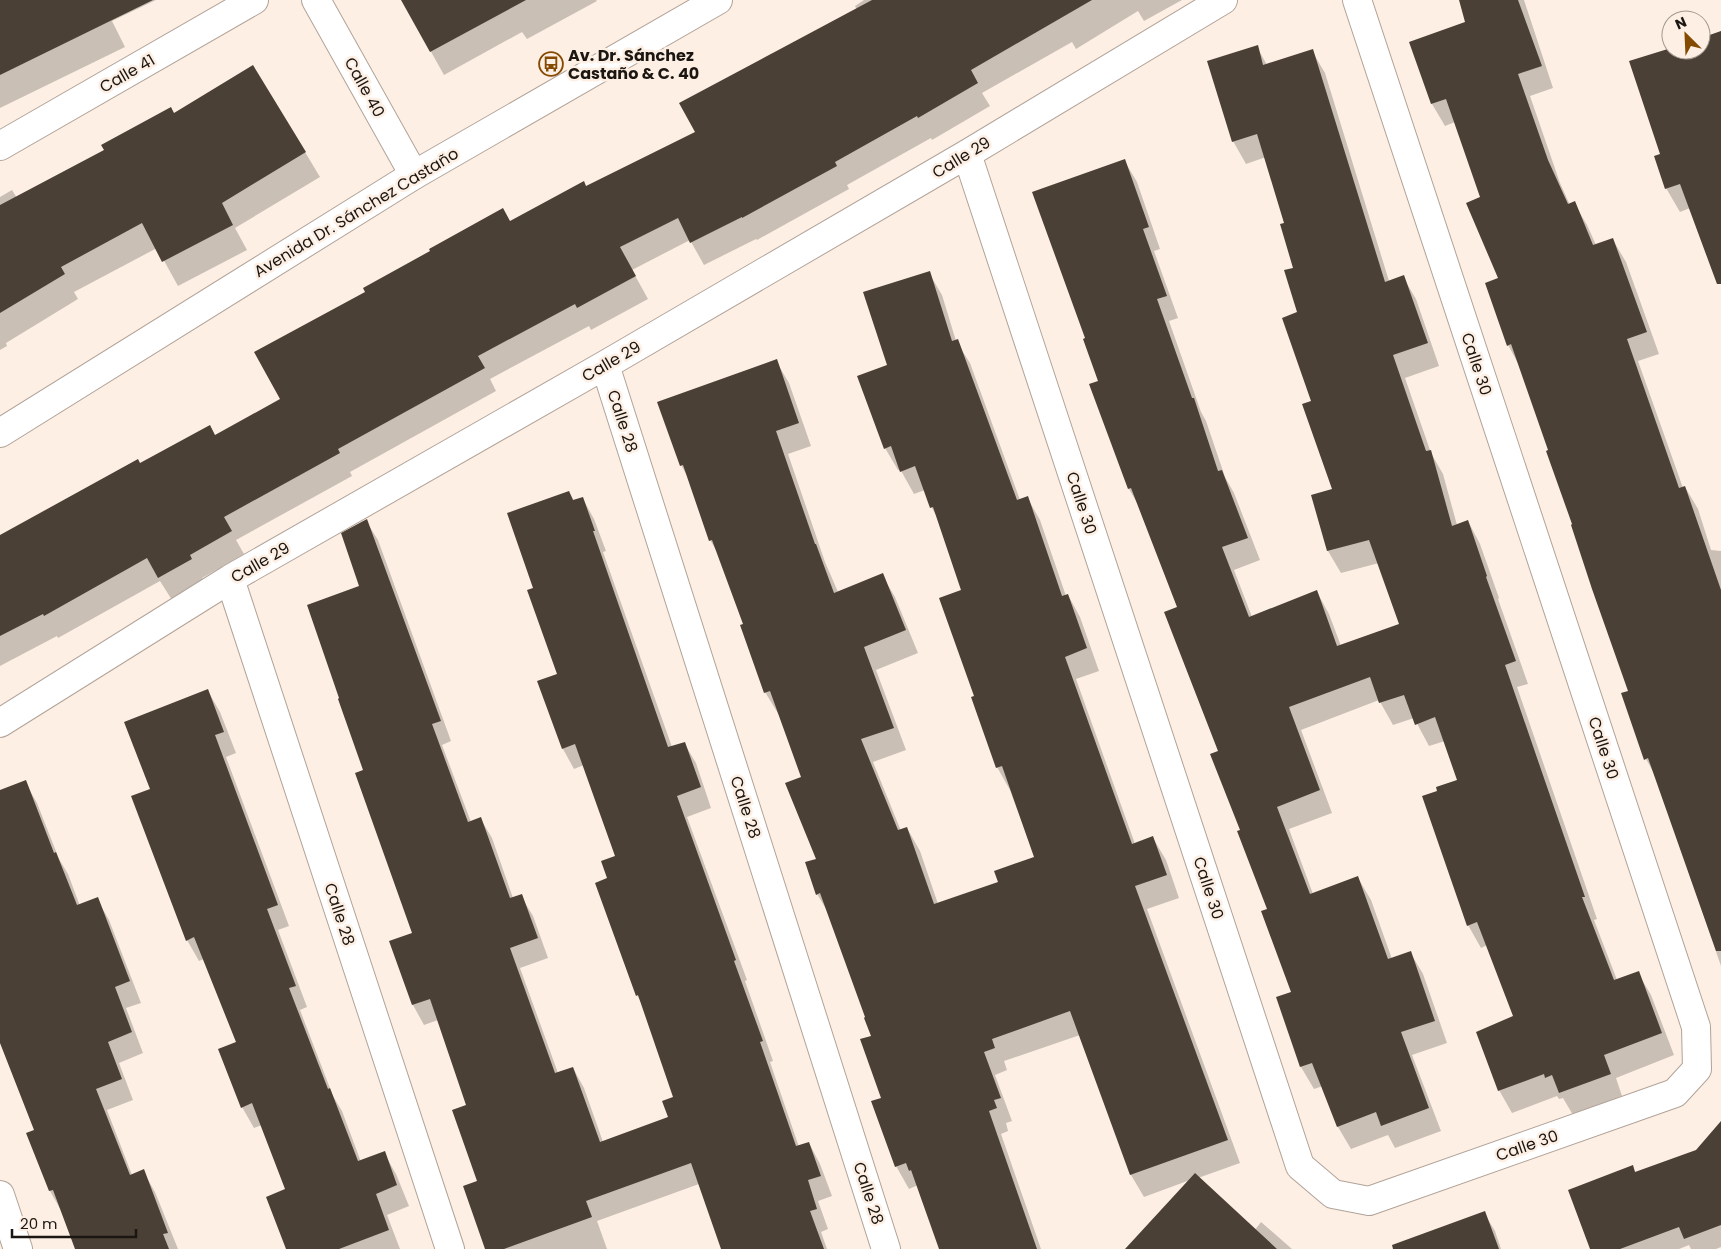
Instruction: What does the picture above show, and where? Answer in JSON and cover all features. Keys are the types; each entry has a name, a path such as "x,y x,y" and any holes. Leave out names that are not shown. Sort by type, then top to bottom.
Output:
{"street":[{"name":"Calle 41","path":"0,146 254,0"},
{"name":"Calle 40","path":"316,0 414,175"},
{"name":"Avenida Dr. Sánchez Castaño","path":"0,433 414,175 718,0"},
{"name":"Calle 29","path":"0,723 230,579 605,365 967,154 1223,0"},
{"name":"Calle 30","path":"967,154 1300,1166 1333,1194 1369,1201 1675,1093 1697,1069 1696,1027 1357,0"},
{"name":"Calle 28","path":"605,365 886,1249"},
{"name":"Calle 28","path":"230,579 450,1249"},
{"path":"0,1195 18,1249"}],"building":[{"path":"0,0 153,0 0,75"},
{"path":"401,0 526,0 430,52"},
{"path":"872,0 1092,0 971,70 978,83 918,118 917,116 835,162 837,166 742,218 690,243 678,218 620,247 636,276 577,308 575,304 478,356 485,368 338,449 340,453 224,517 232,531 190,555 192,559 158,578 147,558 44,616 43,614 0,636 0,535 138,459 140,463 210,425 215,435 280,399 254,352 365,292 363,288 503,208 510,221 584,181 586,186 695,132 679,103"},
{"path":"1459,0 1518,0 1542,66 1518,74 1548,160 1568,204 1575,201 1593,245 1613,238 1647,332 1627,339 1679,488 1685,486 1721,590 1721,951 1716,951 1648,758 1644,760 1621,693 1628,691 1546,451 1548,450 1511,344 1507,346 1485,283 1498,278 1466,203 1480,197 1446,99 1431,104 1409,42 1465,22"},
{"path":"1721,31 1721,284 1717,284 1680,184 1665,189 1654,156 1660,154 1629,61 1661,51 1661,60 1711,60 1711,34"},
{"path":"1258,45 1263,65 1313,49 1385,282 1404,275 1428,343 1393,355 1426,451 1431,450 1452,526 1468,520 1516,661 1505,665 1585,897 1582,897 1614,980 1639,971 1662,1033 1604,1055 1611,1074 1559,1093 1552,1075 1545,1078 1544,1074 1498,1091 1476,1032 1513,1016 1477,922 1467,926 1422,796 1437,791 1436,787 1457,780 1435,717 1415,725 1404,695 1379,703 1370,677 1289,707 1320,790 1277,807 1310,894 1358,876 1388,959 1411,951 1435,1021 1401,1032 1429,1108 1381,1126 1376,1112 1337,1127 1312,1063 1300,1067 1276,997 1291,992 1261,911 1267,909 1237,831 1240,830 1210,754 1218,751 1164,612 1177,607 1131,488 1128,489 1089,384 1098,381 1083,339 1085,338 1032,192 1125,159 1149,227 1143,229 1167,296 1157,299 1192,398 1194,398 1218,471 1222,470 1248,538 1222,547 1249,617 1317,590 1337,646 1399,624 1369,540 1327,551 1311,495 1332,489 1302,404 1311,401 1282,318 1297,312 1284,270 1293,268 1280,224 1284,223 1257,134 1232,142 1207,61"},
{"path":"253,65 306,152 222,203 233,225 162,262 142,223 61,267 65,274 0,313 0,205 104,150 101,145 171,107 174,113"},
{"path":"930,271 952,341 958,339 1017,500 1028,496 1062,596 1068,594 1087,648 1065,657 1132,844 1153,836 1167,875 1135,886 1228,1140 1130,1175 1070,1011 992,1039 995,1048 984,1052 1001,1098 994,1100 997,1108 989,1111 1037,1249 939,1249 911,1170 909,1171 906,1163 895,1167 871,1101 881,1098 860,1039 871,1036 820,893 816,895 805,862 816,859 785,783 801,777 770,691 764,693 740,625 743,624 712,540 709,541 683,465 680,466 657,402 777,359 799,423 776,431 834,593 883,573 906,630 864,647 894,728 861,739 898,830 907,827 934,904 998,882 994,871 1034,857 1002,766 996,768 971,697 974,696 939,598 961,590 933,507 930,508 915,466 900,472 891,446 884,449 857,376 887,365 863,292"},
{"path":"569,491 573,500 583,497 668,747 685,742 701,787 677,796 736,960 734,961 763,1041 760,1042 796,1146 809,1142 821,1176 808,1180 817,1209 810,1211 824,1249 721,1249 691,1163 586,1201 592,1217 504,1249 485,1249 463,1186 477,1181 452,1110 466,1105 430,999 412,1005 389,941 412,933 355,773 363,770 307,605 359,586 341,533 367,519 441,721 432,724 468,822 481,817 510,898 522,894 538,938 510,948 555,1073 573,1067 600,1142 668,1117 662,1101 673,1097 638,995 636,996 595,883 607,878 601,861 615,856 575,744 562,749 537,681 557,674 527,590 533,588 507,513"},
{"path":"208,689 224,732 215,735 278,905 267,909 296,986 289,988 358,1161 385,1151 397,1185 376,1194 389,1230 339,1249 286,1249 266,1197 285,1189 252,1103 241,1108 218,1049 236,1042 194,937 186,941 131,796 150,789 124,722"},
{"path":"26,780 54,853 56,852 77,905 98,897 130,981 115,987 132,1032 108,1042 122,1079 96,1089 130,1175 144,1169 168,1233 163,1234 169,1249 75,1249 53,1190 49,1191 26,1133 34,1130 0,1043 0,790"},
{"path":"1721,1121 1721,1225 1684,1239 1679,1227 1620,1249 1590,1249 1568,1190 1633,1165 1635,1172 1696,1150"},
{"path":"1195,1173 1277,1249 1125,1249"},
{"path":"1485,1211 1499,1249 1393,1249 1392,1245"}],"place":[{"name":"Av. Dr. Sánchez Castaño & C. 40","path":"551,64"}]}
